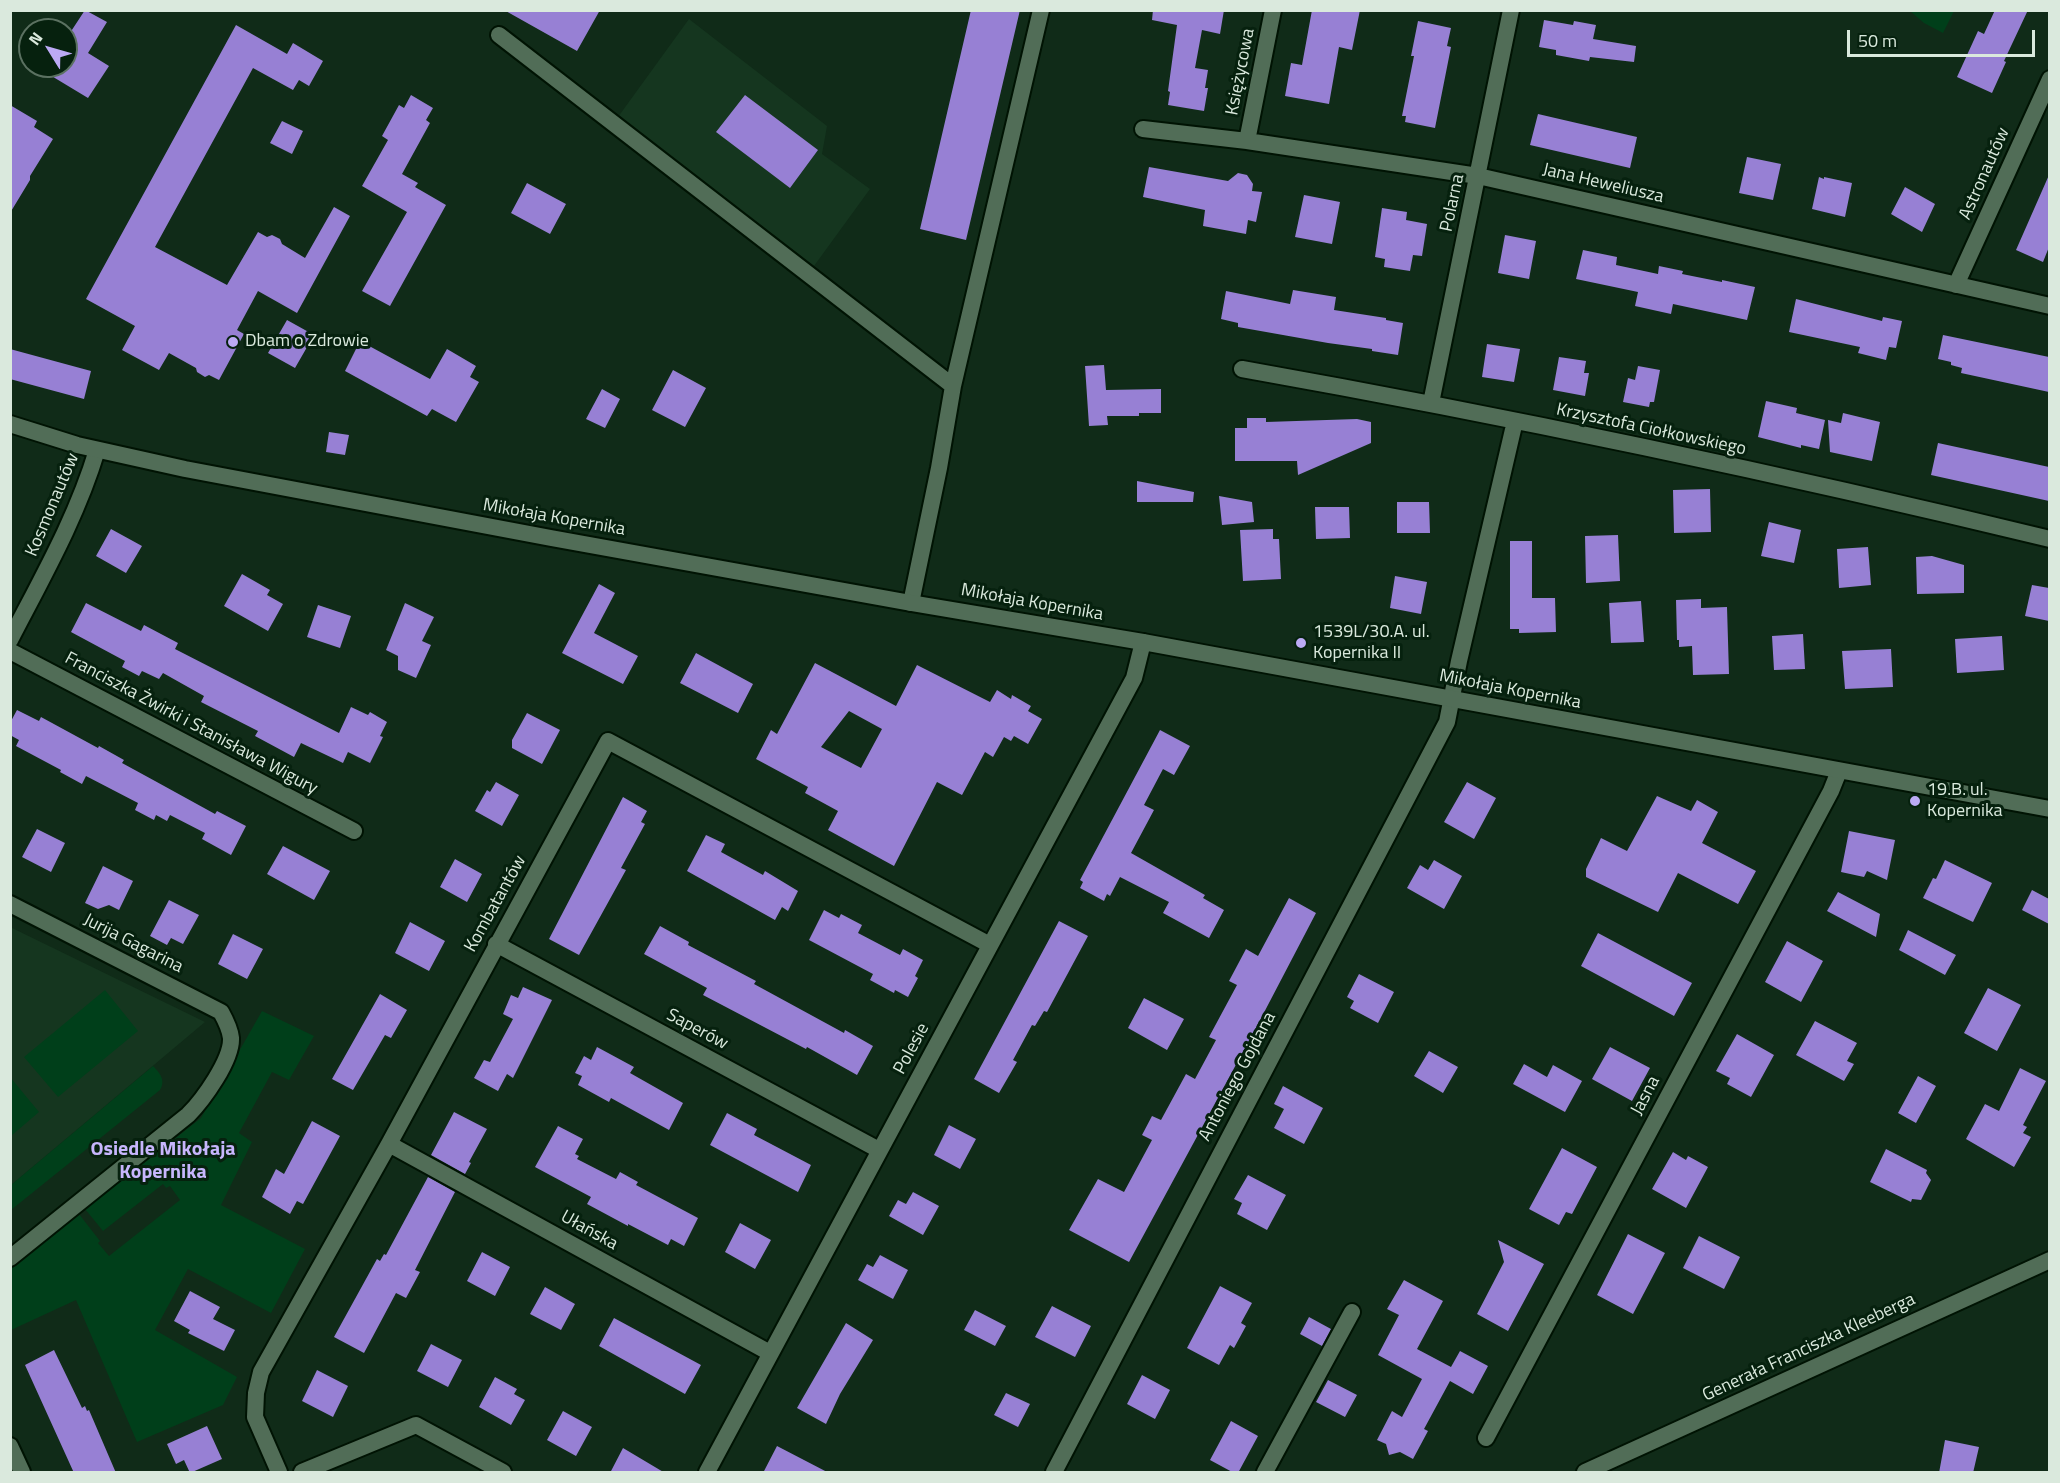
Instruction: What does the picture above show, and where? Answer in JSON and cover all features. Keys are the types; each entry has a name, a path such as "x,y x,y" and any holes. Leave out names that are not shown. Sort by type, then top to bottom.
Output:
{"street":[{"path":"911,603 939,468 953,386 1041,10"},
{"name":"Księżycowa","path":"1247,141 1273,10"},
{"name":"Polarna","path":"1431,403 1511,10"},
{"path":"499,35 953,386"},
{"name":"Astronautów","path":"1956,285 2049,79"},
{"name":"Jana Heweliusza","path":"1143,129 1247,141 1478,176 2049,306"},
{"name":"Krzysztofa Ciołkowskiego","path":"1242,369 1431,403 1904,503 2049,539"},
{"path":"1452,699 1458,661 1515,421"},
{"name":"Mikołaja Kopernika","path":"10,424 97,450 185,469 551,538 1143,642 2049,809"},
{"name":"Kosmonautów","path":"10,640 71,523 87,486 97,450"},
{"name":"Polesie","path":"707,1473 1134,678 1143,642"},
{"name":"Franciszka Żwirki i Stanisława Wigury","path":"10,651 354,831"},
{"name":"Antoniego Gojdana","path":"1054,1473 1447,722 1452,699"},
{"name":"Kombatantów","path":"279,1473 255,1417 256,1392 261,1372 389,1144 608,741 990,945"},
{"name":"Jasna","path":"1486,1438 1831,791 1839,771"},
{"name":"Jurija Gagarina","path":"10,904 221,1012 229,1027 231,1041 227,1056 202,1101 188,1115 10,1258"},
{"name":"Saperów","path":"496,944 879,1150"},
{"name":"Ułańska","path":"389,1144 770,1353"},
{"name":"Generała Franciszka Kleeberga","path":"1585,1473 2049,1260"},
{"path":"1265,1473 1352,1312"},
{"path":"302,1473 416,1425 503,1473"},
{"path":"10,1446 22,1473"}],"shaded area":[{"path":"1910,11 1954,11 1943,33 1924,23"},
{"path":"689,19 827,126 822,154 870,189 814,266 618,117"},
{"path":"10,927 205,1022 11,1185 10,1185"},
{"path":"105,990 138,1031 58,1097 24,1057"},
{"path":"262,1011 314,1036 289,1080 272,1072 239,1133 252,1142 221,1205 305,1249 271,1313 188,1269 155,1330 237,1377 223,1405 137,1442 76,1300 11,1330 11,1268 79,1214 109,1256 180,1200 170,1186 166,1188 163,1184 103,1231 85,1209 201,1118"},
{"path":"153,1066 162,1080 160,1090 11,1210 11,1185"},
{"path":"10,1077 39,1112 11,1136 10,1136"}],"building":[{"path":"85,10 107,22 88,53 109,66 88,98 55,78 78,78 78,21"},
{"path":"504,10 600,10 577,51"},
{"path":"971,10 1020,10 966,240 920,229"},
{"path":"1153,10 1224,10 1220,34 1202,30 1195,68 1208,70 1204,111 1168,105 1177,25 1152,20"},
{"path":"1312,10 1360,10 1352,50 1339,47 1329,104 1285,96 1291,63 1302,65"},
{"path":"1995,10 2028,10 1992,93 1957,77 1978,31 1984,34"},
{"path":"1544,20 1573,25 1574,21 1596,25 1593,39 1636,46 1634,62 1590,57 1589,61 1556,55 1556,50 1539,47"},
{"path":"1418,21 1451,28 1447,46 1451,47 1435,128 1405,122 1406,116 1402,116 1414,56 1411,56"},
{"path":"236,25 287,54 293,43 323,61 309,86 299,80 293,90 253,68 155,247 227,285 258,232 267,237 272,235 280,239 282,244 305,258 334,207 350,216 297,313 258,291 237,330 244,334 219,380 209,375 205,377 197,372 196,368 169,353 159,370 122,350 135,326 86,299"},
{"path":"411,95 433,108 426,120 430,123 402,174 418,183 415,187 446,205 390,306 362,291 407,212 362,186 388,140 382,136 399,105 404,108"},
{"path":"745,95 818,150 790,188 716,132"},
{"path":"10,105 37,121 34,127 53,139 10,213"},
{"path":"1538,114 1637,137 1630,168 1530,145"},
{"path":"282,121 303,131 292,154 270,143"},
{"path":"1747,157 1781,164 1773,200 1739,193"},
{"path":"1149,167 1228,181 1238,173 1247,175 1253,184 1252,191 1262,192 1256,222 1248,220 1246,234 1203,226 1205,210 1143,197"},
{"path":"2049,175 2049,247 2043,262 2016,250"},
{"path":"1819,177 1852,183 1845,217 1812,209"},
{"path":"527,183 566,204 550,234 511,213"},
{"path":"1905,187 1935,204 1922,232 1891,214"},
{"path":"1304,195 1340,202 1332,244 1295,237"},
{"path":"1382,208 1407,212 1406,220 1427,224 1422,256 1413,255 1410,271 1384,267 1385,259 1375,257"},
{"path":"1505,235 1536,241 1529,279 1498,273"},
{"path":"1583,250 1617,257 1616,265 1658,274 1659,266 1683,271 1682,274 1755,287 1747,320 1673,304 1671,314 1635,306 1638,292 1576,279"},
{"path":"1293,290 1336,297 1334,310 1403,323 1398,355 1238,327 1238,323 1221,319 1226,291 1290,304"},
{"path":"1796,299 1882,321 1883,317 1902,321 1896,348 1889,347 1886,360 1858,353 1860,347 1789,332"},
{"path":"287,320 314,335 295,368 268,353"},
{"path":"1943,335 2049,357 2049,392 1961,373 1962,368 1938,359"},
{"path":"360,341 430,379 447,349 476,366 470,377 479,382 456,422 432,409 427,416 345,371"},
{"path":"1487,344 1520,349 1514,382 1482,377"},
{"path":"10,349 91,371 84,399 10,379"},
{"path":"1559,357 1586,361 1584,373 1589,373 1585,396 1553,390"},
{"path":"1104,365 1106,390 1161,389 1161,413 1107,416 1108,425 1089,426 1085,366"},
{"path":"1638,366 1660,370 1654,402 1650,402 1649,407 1623,402 1628,378 1635,380"},
{"path":"673,370 706,388 685,427 652,410"},
{"path":"602,389 620,399 605,428 586,419"},
{"path":"1766,401 1797,408 1796,413 1825,420 1819,449 1801,445 1801,448 1758,437"},
{"path":"1843,413 1880,422 1872,461 1830,452 1828,420 1841,423"},
{"path":"1247,418 1266,418 1266,422 1357,419 1371,422 1371,443 1298,475 1297,461 1235,461 1235,428 1247,428"},
{"path":"329,432 349,435 345,455 326,452"},
{"path":"1938,443 2049,467 2049,501 1931,475"},
{"path":"1137,481 1194,492 1193,502 1137,502"},
{"path":"1710,489 1711,532 1674,533 1673,490"},
{"path":"1219,496 1252,502 1254,522 1222,525"},
{"path":"1397,502 1429,502 1430,533 1397,533"},
{"path":"1315,507 1349,507 1350,538 1316,539"},
{"path":"1769,522 1801,530 1794,563 1761,556"},
{"path":"111,529 142,546 126,573 96,556"},
{"path":"1273,529 1273,539 1279,539 1281,579 1243,581 1240,530"},
{"path":"1618,535 1620,581 1586,583 1585,536"},
{"path":"1510,541 1532,541 1532,598 1555,598 1556,632 1519,633 1519,629 1510,629"},
{"path":"1868,547 1871,585 1839,588 1837,549"},
{"path":"1932,556 1964,565 1964,593 1917,594 1916,557"},
{"path":"242,574 270,590 267,595 283,604 268,631 224,606"},
{"path":"1395,576 1427,582 1421,614 1390,608"},
{"path":"599,584 615,593 594,633 638,656 623,684 562,653"},
{"path":"2032,585 2049,588 2049,621 2025,616"},
{"path":"1701,599 1701,608 1727,607 1729,674 1693,675 1692,646 1679,647 1676,600"},
{"path":"1641,601 1644,642 1611,643 1609,603"},
{"path":"86,603 141,631 144,625 178,643 175,649 339,733 351,707 368,715 370,712 387,722 380,736 383,737 370,763 348,752 343,763 301,743 294,757 255,736 258,731 201,702 204,696 163,673 159,679 142,671 139,676 122,667 125,661 71,632"},
{"path":"405,603 434,617 422,641 431,645 416,678 398,670 398,656 386,650"},
{"path":"318,605 351,616 340,648 307,637"},
{"path":"1803,634 1805,669 1774,670 1772,636"},
{"path":"2002,636 2004,670 1957,673 1955,639"},
{"path":"1891,649 1893,687 1845,689 1842,651"},
{"path":"696,653 753,684 738,713 680,683"},
{"path":"815,663 896,706 917,665 990,702 997,690 1011,699 1012,695 1031,706 1028,711 1042,719 1028,744 1014,736 1011,741 1004,737 993,757 985,752 962,795 937,782 894,866 828,830 838,811 805,793 808,787 756,759 771,730 777,734","holes":["849,711 882,729 861,768 821,747"]},
{"path":"17,710 39,721 41,717 98,748 99,746 124,760 122,763 215,814 217,811 246,826 231,855 202,839 205,833 170,815 167,821 156,815 154,820 135,810 138,803 86,776 82,784 16,746 19,740 10,735 10,723"},
{"path":"527,713 560,730 542,764 512,748 512,740"},
{"path":"1160,730 1190,746 1174,775 1163,769 1144,805 1154,810 1131,853 1205,895 1203,898 1224,910 1209,938 1163,913 1169,902 1120,877 1110,896 1107,894 1104,901 1080,888 1083,882 1080,880"},
{"path":"496,782 519,795 502,826 475,811 487,790 490,792"},
{"path":"1467,782 1496,798 1474,839 1444,822"},
{"path":"1657,796 1691,811 1697,800 1718,812 1702,843 1756,871 1738,904 1678,873 1658,912 1586,877 1586,869 1601,838 1627,851"},
{"path":"623,797 647,811 641,822 645,824 621,868 626,870 579,955 549,939"},
{"path":"37,829 65,843 51,872 22,857"},
{"path":"1849,831 1895,840 1887,880 1867,871 1864,877 1841,872"},
{"path":"706,835 725,844 721,852 763,875 765,871 798,891 788,911 782,907 775,920 687,871"},
{"path":"283,846 330,871 314,900 267,874"},
{"path":"455,859 482,874 467,902 440,887"},
{"path":"1434,860 1462,876 1444,909 1407,888 1420,865 1428,870"},
{"path":"1945,860 1992,883 1973,922 1923,898"},
{"path":"103,866 133,881 119,910 109,905 98,909 85,903"},
{"path":"2032,890 2049,899 2049,924 2022,910"},
{"path":"1838,892 1880,914 1876,937 1827,911"},
{"path":"1289,898 1316,913 1129,1262 1069,1230 1098,1179 1124,1192 1152,1140 1142,1135 1152,1116 1161,1120 1186,1074 1195,1079 1216,1040 1209,1037 1237,985 1229,981 1246,949 1258,956"},
{"path":"169,900 199,915 183,944 171,938 167,945 150,936"},
{"path":"824,910 839,918 841,914 862,925 858,933 900,955 903,949 923,960 915,976 918,978 908,997 895,990 894,993 870,980 873,974 809,940"},
{"path":"1059,921 1088,936 1047,1012 1044,1011 1035,1026 1032,1025 1013,1060 1017,1062 999,1093 974,1079"},
{"path":"410,922 445,941 429,971 395,953"},
{"path":"660,926 689,942 688,945 756,981 754,984 844,1033 845,1030 873,1046 857,1075 703,995 707,988 644,954"},
{"path":"1908,930 1956,955 1945,975 1899,950"},
{"path":"1598,933 1692,983 1674,1016 1581,966"},
{"path":"233,934 263,949 247,979 218,964"},
{"path":"1787,941 1823,961 1801,1002 1765,982"},
{"path":"1359,974 1394,992 1378,1023 1350,1008 1354,1001 1347,997"},
{"path":"523,987 552,1000 513,1078 507,1074 498,1091 474,1078 484,1060 490,1062 513,1019 503,1014 511,995 518,998"},
{"path":"1988,988 2021,1005 1997,1051 1964,1033"},
{"path":"380,994 407,1010 391,1038 385,1035 353,1090 332,1079"},
{"path":"1144,998 1184,1019 1167,1050 1128,1028"},
{"path":"1815,1021 1857,1043 1847,1061 1854,1064 1844,1081 1796,1055"},
{"path":"1737,1034 1774,1055 1751,1097 1727,1084 1730,1078 1716,1071"},
{"path":"597,1047 634,1067 630,1073 683,1103 669,1130 611,1098 609,1102 578,1085 582,1076 575,1073 584,1056 591,1060"},
{"path":"1610,1047 1650,1068 1632,1101 1592,1079"},
{"path":"1429,1051 1458,1067 1443,1093 1414,1076"},
{"path":"1524,1064 1547,1077 1553,1065 1582,1081 1565,1112 1513,1084"},
{"path":"2020,1068 2046,1081 2023,1125 2027,1127 2023,1133 2031,1137 2014,1167 1966,1139 1985,1104 1999,1111"},
{"path":"1918,1076 1936,1086 1916,1123 1898,1113"},
{"path":"1283,1086 1323,1108 1304,1144 1274,1128 1284,1109 1274,1104"},
{"path":"454,1112 487,1129 465,1174 431,1155"},
{"path":"727,1113 757,1129 754,1135 811,1165 798,1192 710,1145"},
{"path":"312,1121 340,1136 303,1204 297,1201 290,1214 262,1197 276,1169 284,1174"},
{"path":"949,1125 976,1139 960,1169 934,1155"},
{"path":"558,1126 583,1139 575,1154 579,1156 577,1159 616,1179 620,1172 638,1182 636,1185 698,1218 684,1246 671,1239 668,1245 628,1224 628,1226 587,1204 591,1197 535,1167"},
{"path":"1562,1148 1597,1167 1572,1214 1566,1212 1559,1225 1529,1209"},
{"path":"1886,1149 1927,1170 1926,1173 1931,1180 1921,1200 1912,1199 1911,1202 1870,1182"},
{"path":"1673,1152 1686,1160 1688,1156 1708,1167 1686,1208 1652,1189"},
{"path":"1248,1175 1286,1195 1267,1230 1237,1214 1242,1203 1234,1199"},
{"path":"428,1177 455,1192 415,1270 420,1272 406,1298 396,1293 364,1353 334,1337 377,1259 380,1261 384,1254 386,1255"},
{"path":"913,1192 939,1206 923,1235 889,1216 898,1200 906,1204"},
{"path":"740,1223 771,1240 755,1269 725,1252"},
{"path":"1628,1234 1665,1253 1633,1314 1597,1295"},
{"path":"1699,1236 1740,1257 1724,1289 1683,1268"},
{"path":"1498,1240 1544,1264 1508,1331 1477,1314 1504,1262"},
{"path":"482,1252 510,1267 495,1296 467,1281"},
{"path":"880,1255 908,1270 893,1299 858,1280 867,1264 873,1267"},
{"path":"1404,1280 1443,1301 1417,1349 1451,1367 1460,1351 1488,1366 1473,1394 1450,1381 1424,1429 1428,1431 1413,1459 1400,1452 1389,1455 1386,1444 1377,1440 1392,1411 1402,1417 1422,1379 1378,1355 1399,1315 1387,1309"},
{"path":"1220,1286 1252,1303 1241,1323 1246,1326 1234,1348 1230,1345 1219,1365 1187,1348"},
{"path":"545,1287 575,1304 561,1330 530,1314"},
{"path":"190,1291 220,1307 213,1319 235,1330 224,1351 188,1333 190,1330 174,1321"},
{"path":"1052,1306 1091,1326 1075,1357 1035,1337"},
{"path":"975,1310 1006,1326 995,1346 964,1330"},
{"path":"1309,1317 1331,1329 1322,1346 1300,1334"},
{"path":"614,1318 701,1365 685,1394 599,1346"},
{"path":"846,1323 873,1340 840,1394 826,1424 797,1408"},
{"path":"431,1344 462,1360 448,1387 417,1371"},
{"path":"54,1350 82,1408 85,1406 87,1411 89,1410 116,1473 74,1473 25,1365"},
{"path":"317,1370 348,1386 333,1417 302,1401"},
{"path":"1142,1375 1170,1390 1155,1419 1127,1404"},
{"path":"495,1377 517,1389 514,1394 525,1400 511,1425 479,1407"},
{"path":"1328,1380 1357,1395 1345,1417 1316,1402"},
{"path":"1006,1393 1030,1404 1018,1427 994,1415"},
{"path":"563,1411 592,1427 576,1456 547,1440"},
{"path":"1231,1421 1258,1436 1238,1473 1210,1460"},
{"path":"207,1426 222,1459 190,1473 184,1460 176,1464 167,1444"},
{"path":"1945,1440 1979,1447 1973,1473 1939,1473"},
{"path":"777,1446 829,1473 763,1473"},
{"path":"623,1448 665,1473 610,1473"}],"place":[{"name":"Dbam o Zdrowie","path":"233,342"},
{"name":"1539L/30.A. ul. Kopernika II","path":"1301,643"},
{"name":"19.B. ul. Kopernika","path":"1915,801"}],"district":[{"name":"Osiedle Mikołaja Kopernika","path":"163,1162"}]}
